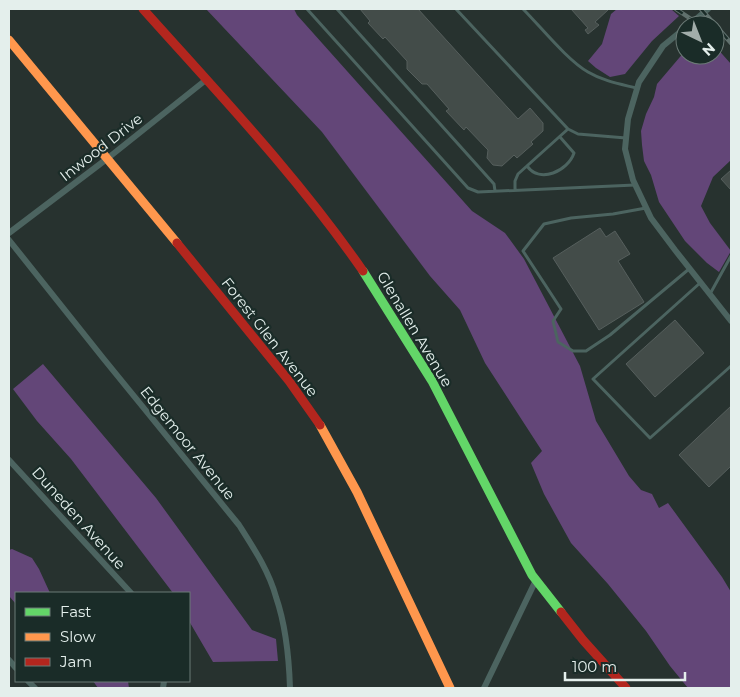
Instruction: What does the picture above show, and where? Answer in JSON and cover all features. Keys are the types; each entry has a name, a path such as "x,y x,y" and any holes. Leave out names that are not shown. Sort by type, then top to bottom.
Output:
{"street":[{"name":"Glenallen Avenue","path":"143,9 272,152 334,229 368,278 432,381 536,580 583,640 626,688"},
{"path":"675,36 663,46 639,82 628,119 626,149 636,184 651,218 700,282 730,317"},
{"name":"Forest Glen Avenue","path":"9,40 289,380 318,421 339,457 450,688"},
{"name":"Inwood Drive","path":"9,234 108,158 207,78"},
{"name":"Edgemoor Avenue","path":"9,240 239,525 265,569 276,595 287,643 290,688"},
{"name":"Duneden Avenue","path":"9,460 130,592"},
{"path":"484,688 536,580"}],"lane":[{"path":"307,9 468,188 478,192 495,192 636,184"},
{"path":"337,9 494,184 495,192"},
{"path":"456,9 568,129 578,134 626,138"},
{"path":"523,9 586,72 610,82 637,88"},
{"path":"515,190 515,181 518,174 568,129"},
{"path":"527,166 531,171 543,175 554,173 563,167 573,157 574,153 560,137"},
{"path":"647,208 613,214 571,218 544,224 523,251 561,309 553,321 558,342 574,351 586,351 610,335 690,268"},
{"path":"710,294 731,256"},
{"path":"700,282 593,379 650,438 731,366"}],"shaded area":[{"path":"206,9 294,9 297,15 472,211 505,233 524,259 580,366 596,421 629,476 641,490 652,494 659,508 668,503 731,592 731,688 688,688 646,631 608,584 571,543 544,494 531,463 542,451 485,363 460,310 430,276 322,132"},
{"path":"617,9 671,9 678,15 675,15 675,20 652,41 625,74 610,77 588,61 602,44 611,14"},
{"path":"725,57 731,64 731,160 713,177 701,206 710,223 731,251 719,272 685,241 659,202 651,175 644,161 641,131 657,84 675,63 675,65 725,65"},
{"path":"43,364 156,498 252,630 276,639 278,661 213,662 190,623 190,592 172,592 71,459 37,421 13,389"},
{"path":"12,549 32,558 50,592 15,592 15,603 9,596 9,550"},
{"path":"94,682 128,682 129,688 98,688"}],"building":[{"path":"360,9 418,9 518,119 530,108 543,123 543,131 531,142 533,144 517,158 514,155 502,166 493,165 487,158 488,150 466,127 464,130 446,111 449,109 427,84 422,84 407,69 407,61 385,37 383,39 368,23 370,21"},
{"path":"571,9 609,9 595,22 599,25 588,34 585,30 588,28"},
{"path":"731,170 731,190 721,179"},
{"path":"600,228 606,237 615,231 630,254 618,261 644,302 599,330 553,258"},
{"path":"675,320 704,353 655,397 626,364"},
{"path":"731,406 731,466 709,487 679,455"}],"railway":[{"path":"676,9 685,15"},
{"path":"701,9 731,43"}],"traffic: fast":[{"path":"363,271 432,381 532,575 561,612"}],"traffic: slow":[{"path":"9,40 177,243"},
{"path":"320,425 357,492 450,688"}],"traffic: jam":[{"path":"143,9 285,169 363,271"},
{"path":"177,243 289,381 320,425"},
{"path":"561,612 626,688"}]}
